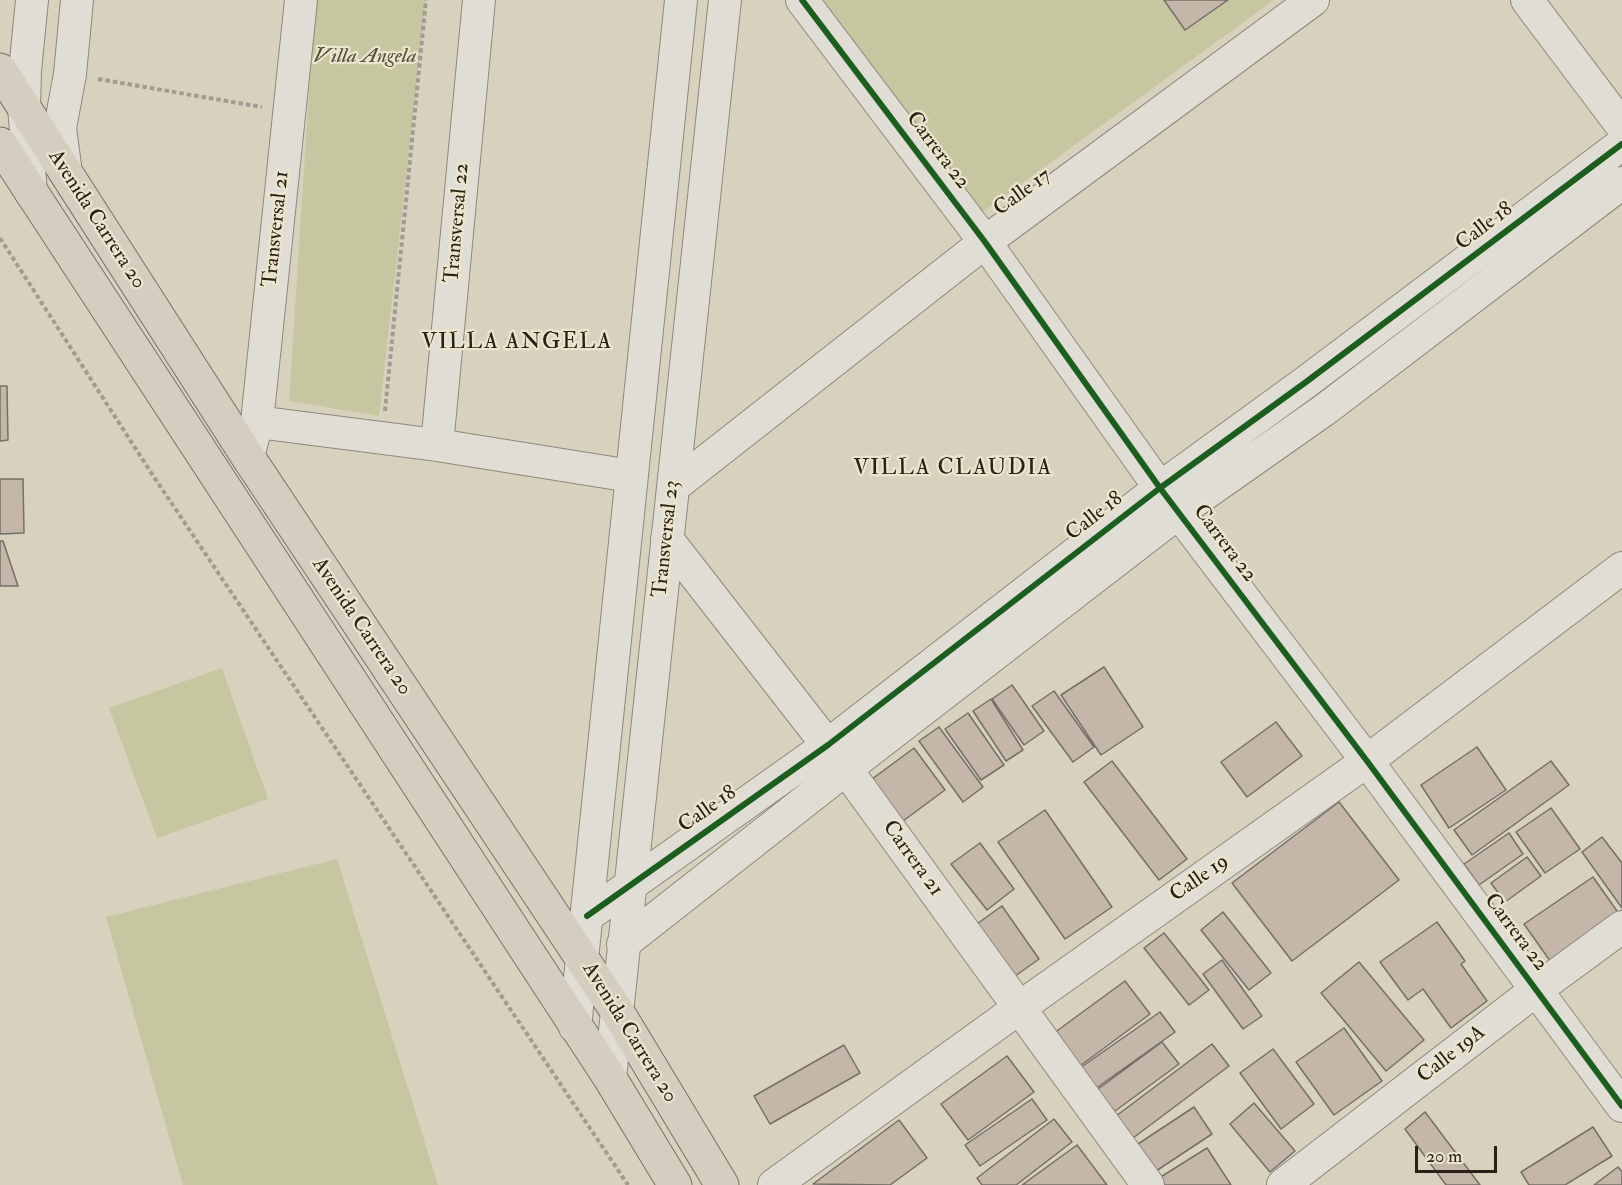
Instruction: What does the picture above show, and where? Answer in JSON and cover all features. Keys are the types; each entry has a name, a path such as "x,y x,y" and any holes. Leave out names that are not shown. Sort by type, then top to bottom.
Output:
{"main road":[{"name":"Avenida Carrera 20","path":"0,70 248,457 617,1011 722,1185"},
{"name":"Avenida Carrera 20","path":"0,144 610,1078 675,1185"}],"street":[{"path":"32,0 24,107 32,193"},
{"path":"66,173 60,128 70,74 77,0"},
{"name":"Transversal 21","path":"248,457 257,422 301,0"},
{"name":"Transversal 22","path":"437,445 479,0"},
{"name":"Transversal 23","path":"575,1027 681,0"},
{"name":"Transversal 23","path":"610,1078 725,0"},
{"name":"Carrera 22","path":"801,0 985,242 1160,488 1367,761 1622,1106"},
{"name":"Calle 17","path":"673,487 985,242 1313,0"},
{"path":"1527,0 1622,126"},
{"name":"Calle 18","path":"623,944 837,757 1160,488 1306,382 1622,144"},
{"name":"Calle 18","path":"587,916 629,885 837,757 1327,408 1622,183"},
{"path":"1306,382 1327,408"},
{"path":"257,422 437,445 631,476"},
{"name":"Carrera 21","path":"667,539 837,757 1148,1185"},
{"name":"Calle 19","path":"786,1182 1019,1008 1367,761 1622,568"},
{"name":"Calle 19A","path":"1283,1185 1536,990 1622,927"}],"path":[{"path":"383,422 426,0"},
{"path":"70,74 265,108"},
{"path":"0,238 150,471 628,1185"}],"green space":[{"name":"Villa Angela","path":"315,0 426,0 379,416 289,401"},
{"path":"817,0 1274,0 977,216 886,85"},
{"path":"222,668 268,799 157,838 109,708"},
{"path":"337,859 438,1185 183,1185 106,917"}],"building":[{"path":"1164,0 1228,0 1185,30"},
{"path":"0,386 7,386 8,440 0,441"},
{"path":"0,479 23,479 24,533 0,534"},
{"path":"0,541 3,541 18,586 0,586"},
{"path":"1104,667 1143,727 1101,755 1061,695"},
{"path":"1012,685 1044,731 1024,745 992,699"},
{"path":"1054,691 1094,747 1073,762 1032,706"},
{"path":"991,699 1023,750 1006,761 973,711"},
{"path":"968,713 1004,765 981,780 945,729"},
{"path":"1276,722 1302,756 1247,797 1221,762"},
{"path":"939,727 983,787 963,802 919,741"},
{"path":"1477,747 1506,790 1449,828 1421,785"},
{"path":"914,748 945,790 899,824 868,782"},
{"path":"1112,761 1187,859 1159,880 1084,782"},
{"path":"1551,761 1569,785 1472,855 1454,830"},
{"path":"1339,802 1399,880 1292,961 1232,883"},
{"path":"1551,808 1580,849 1545,873 1516,832"},
{"path":"1045,810 1112,907 1065,939 998,842"},
{"path":"1509,833 1523,854 1479,885 1464,864"},
{"path":"1602,837 1622,863 1622,908 1582,852"},
{"path":"980,843 1014,889 987,910 951,864"},
{"path":"1527,857 1541,876 1505,902 1491,883"},
{"path":"1593,877 1622,918 1553,965 1524,924"},
{"path":"1002,906 1039,959 1011,979 974,926"},
{"path":"1223,912 1271,973 1249,990 1201,930"},
{"path":"1437,922 1465,961 1461,964 1487,1001 1451,1028 1423,989 1408,1000 1380,962"},
{"path":"1164,933 1209,990 1189,1005 1144,948"},
{"path":"1222,960 1262,1016 1243,1029 1203,974"},
{"path":"1359,962 1424,1040 1386,1071 1321,993"},
{"path":"1125,981 1150,1014 1080,1066 1054,1033"},
{"path":"1160,1012 1175,1032 1095,1089 1080,1068"},
{"path":"1344,1028 1382,1081 1334,1115 1296,1062"},
{"path":"1162,1042 1179,1064 1111,1114 1094,1092"},
{"path":"1212,1044 1229,1066 1129,1141 1112,1119"},
{"path":"844,1045 860,1073 770,1124 754,1096"},
{"path":"1273,1049 1314,1104 1281,1129 1240,1073"},
{"path":"1007,1056 1034,1092 968,1140 941,1104"},
{"path":"1032,1099 1047,1120 980,1166 965,1145"},
{"path":"1254,1103 1295,1151 1270,1172 1230,1124"},
{"path":"1194,1107 1212,1134 1153,1173 1135,1146"},
{"path":"1425,1112 1480,1185 1446,1185 1405,1129"},
{"path":"1054,1119 1072,1142 1016,1185 982,1185 977,1178"},
{"path":"899,1120 927,1158 890,1185 813,1184"},
{"path":"1593,1127 1612,1156 1565,1185 1529,1185 1521,1172"},
{"path":"1077,1145 1107,1185 1022,1185"},
{"path":"1207,1148 1231,1185 1164,1185 1159,1178"},
{"path":"1618,1167 1622,1172 1622,1185 1594,1185"}],"cycle path":[{"path":"802,0 985,242 1160,488 1367,761 1622,1106"},
{"path":"587,916 828,745 1160,488 1306,382 1622,144"}],"district":[{"name":"VILLA ANGELA","path":"517,343"},
{"name":"VILLA CLAUDIA","path":"953,469"}]}
